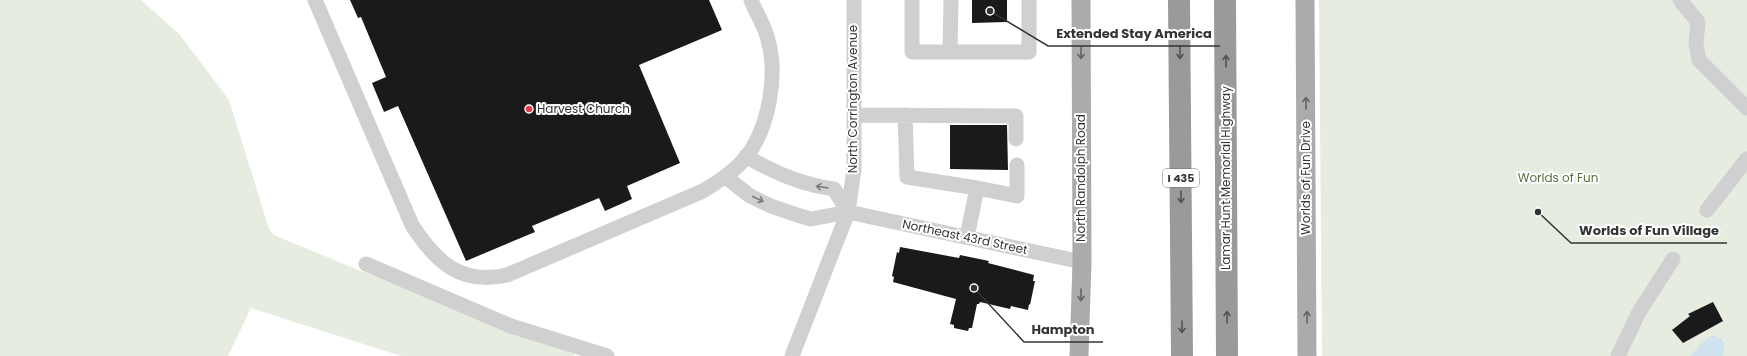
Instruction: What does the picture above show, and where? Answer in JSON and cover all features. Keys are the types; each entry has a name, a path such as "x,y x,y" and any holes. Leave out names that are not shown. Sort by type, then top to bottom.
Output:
{"highway":[{"name":"I 435","path":"1180,0 1182,356"},
{"name":"Lamar Hunt Memorial Highway","path":"1225,0 1228,356"}],"main road":[{"name":"North Randolph Road","path":"1079,356 1082,262 1081,0"},
{"name":"Worlds of Fun Drive","path":"1306,0 1307,356"}],"street":[{"path":"315,0 412,225 433,254 451,269 475,278 495,278 507,275 703,192 726,177 746,156 759,136 769,106 772,73 768,40 751,0"},
{"name":"North Corrington Avenue","path":"792,356 848,212 854,169 854,0"},
{"path":"912,0 912,52 1029,52 1029,0"},
{"path":"950,52 951,0"},
{"path":"1680,0 1698,22 1696,42 1699,60 1747,108"},
{"path":"854,115 1016,116 1016,139"},
{"path":"905,115 907,177 1017,196 1017,165"},
{"path":"726,177 750,196 797,215 812,219 848,212 834,189 816,187 788,178 746,156"},
{"path":"1707,210 1747,159"},
{"path":"967,237 977,188"},
{"name":"Northeast 43rd Street","path":"848,212 1082,262"},
{"path":"1618,356 1639,312 1673,259"},
{"path":"366,264 511,326 607,356"}],"green space":[{"path":"0,0 141,0 180,35 229,100 269,229 274,235 356,269 575,354 574,356 401,356 251,308 228,356 0,356"},
{"name":"Worlds of Fun","path":"1319,0 1747,0 1747,356 1322,356"}],"water":[{"path":"1713,335 1720,338 1725,344 1723,356 1690,356 1702,343"}],"building":[{"name":"Harvest Church","path":"350,0 709,0 722,30 639,65 680,163 627,186 632,199 605,211 599,198 532,226 535,232 466,261 398,106 384,112 372,83 386,77 361,17 358,18"},
{"path":"972,0 1007,0 1007,22 972,23"},
{"path":"950,125 1007,125 1008,170 950,169"},
{"path":"900,247 959,258 960,255 989,261 988,263 1034,275 1033,281 1035,281 1028,310 1011,306 1010,309 980,302 977,304 972,328 969,328 968,331 954,328 954,325 950,324 956,299 893,282 894,277 892,276 897,252 899,253"},
{"path":"1713,302 1723,321 1683,343 1672,330 1690,316 1688,314"}],"place":[{"name":"Extended Stay America","path":"990,11"},
{"name":"Harvest Church","path":"529,109"},
{"name":"Worlds of Fun Village","path":"1538,212"},
{"name":"Hampton","path":"974,288"}]}
